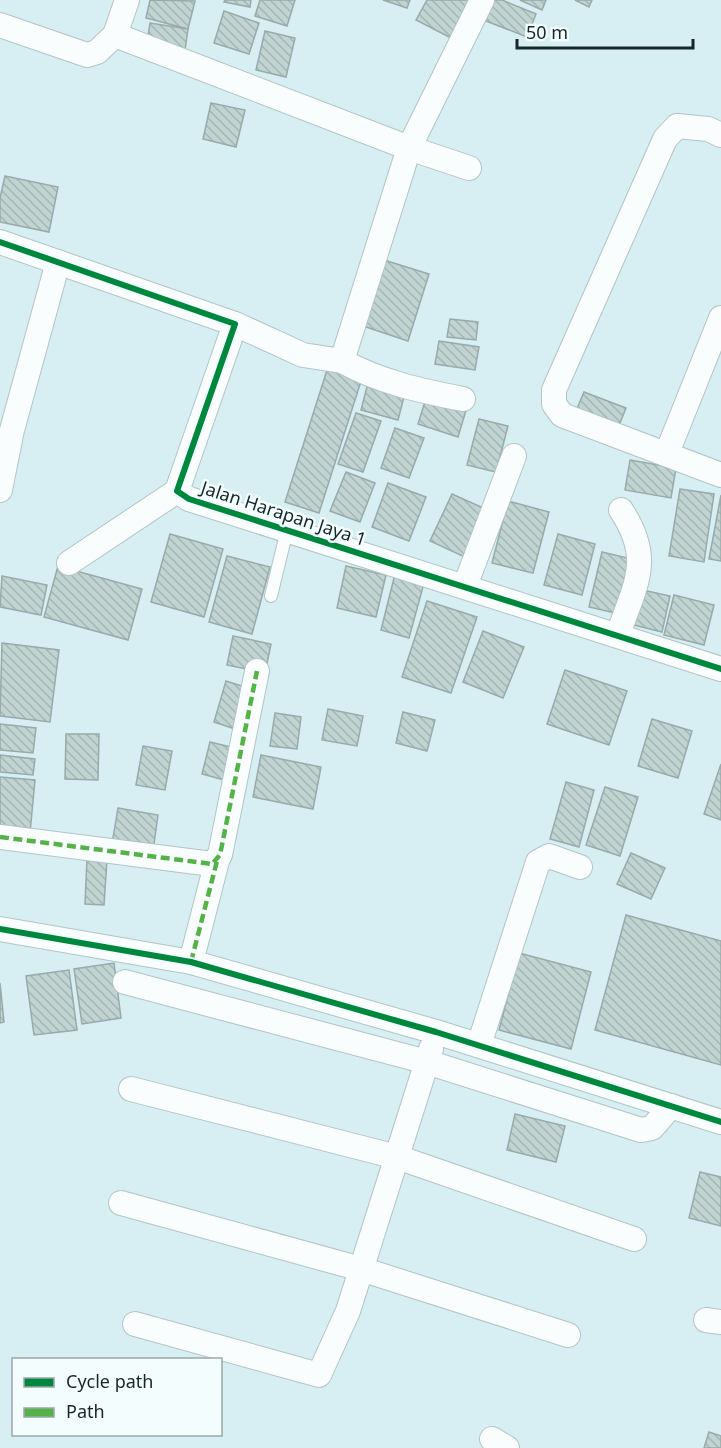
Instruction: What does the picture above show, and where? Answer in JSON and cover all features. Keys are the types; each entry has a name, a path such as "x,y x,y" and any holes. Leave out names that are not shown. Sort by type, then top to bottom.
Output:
{"street":[{"path":"0,25 87,55 97,52 115,35 126,0"},
{"path":"342,362 409,148 482,0"},
{"path":"115,35 409,148 469,168"},
{"path":"721,135 708,129 677,126 665,139 554,390 554,404 562,415 721,475"},
{"path":"0,242 235,324 303,355 342,362 361,372 400,386 463,399"},
{"path":"0,490 12,430 58,262"},
{"path":"667,453 721,318"},
{"name":"Jalan Harapan Jaya 1","path":"235,324 177,491 189,499 720,667"},
{"path":"465,586 514,456"},
{"path":"69,563 177,491"},
{"path":"618,635 639,574 640,561 638,541 621,510"},
{"path":"190,962 220,855 258,671"},
{"path":"0,837 212,864 217,861"},
{"path":"480,1045 537,862 549,856 580,867"},
{"path":"0,929 190,962 480,1045 721,1122"},
{"path":"125,982 427,1062 642,1130 652,1128 671,1106"},
{"path":"135,1324 319,1376 348,1311 436,1032"},
{"path":"131,1089 397,1157 634,1239"},
{"path":"121,1203 361,1269 568,1335"}],"lane":[{"path":"271,596 287,530"}],"building":[{"path":"150,0 195,1 188,29 146,18"},
{"path":"225,0 251,0 250,7 224,2"},
{"path":"260,0 295,0 287,26 255,16"},
{"path":"383,0 410,0 407,8"},
{"path":"427,0 471,0 451,38 416,20"},
{"path":"489,0 502,0 536,14 527,37 481,19"},
{"path":"520,0 546,0 542,10"},
{"path":"575,0 592,0 589,7"},
{"path":"224,11 259,23 249,54 214,43"},
{"path":"150,23 188,29 185,50 147,43"},
{"path":"265,31 295,38 286,77 256,70"},
{"path":"211,103 245,110 236,147 203,139"},
{"path":"5,176 58,187 49,232 0,222 0,198"},
{"path":"384,260 429,274 408,341 363,326"},
{"path":"450,319 478,322 476,340 447,337"},
{"path":"439,341 479,347 475,370 435,364"},
{"path":"328,367 362,378 319,513 285,502"},
{"path":"368,383 405,393 398,420 361,410"},
{"path":"584,392 626,408 618,428 576,411"},
{"path":"427,395 467,407 458,437 418,424"},
{"path":"356,413 381,421 363,472 338,464"},
{"path":"479,419 508,426 496,472 467,465"},
{"path":"395,428 424,438 409,478 381,468"},
{"path":"630,460 676,468 671,498 625,490"},
{"path":"346,472 375,483 360,522 330,511"},
{"path":"388,483 426,497 409,541 372,527"},
{"path":"680,489 714,494 704,562 669,556"},
{"path":"452,494 490,511 469,559 430,541"},
{"path":"721,495 721,561 709,559"},
{"path":"508,501 549,512 533,573 492,563"},
{"path":"170,534 223,549 204,617 151,602"},
{"path":"558,534 595,544 582,595 544,585"},
{"path":"602,552 636,560 624,615 589,607"},
{"path":"227,556 270,567 252,634 209,622"},
{"path":"58,566 142,589 128,640 44,617"},
{"path":"346,566 386,575 376,617 337,608"},
{"path":"395,574 424,583 409,638 381,630"},
{"path":"2,576 47,585 41,615 0,607"},
{"path":"638,589 670,596 662,632 630,624"},
{"path":"674,595 714,605 704,645 664,635"},
{"path":"427,601 477,617 451,693 402,677"},
{"path":"483,631 524,647 503,698 463,682"},
{"path":"233,636 271,644 265,673 227,665"},
{"path":"2,643 59,650 50,722 0,716"},
{"path":"565,670 627,691 609,745 547,724"},
{"path":"226,681 248,688 235,729 214,722"},
{"path":"328,709 363,716 357,746 322,740"},
{"path":"403,712 435,720 427,751 396,743"},
{"path":"275,713 301,717 297,749 270,746"},
{"path":"652,719 692,731 678,778 638,766"},
{"path":"0,724 36,728 33,753 0,750"},
{"path":"66,734 99,734 98,780 65,779"},
{"path":"210,742 235,748 228,781 202,774"},
{"path":"143,746 172,751 165,790 136,785"},
{"path":"0,755 35,759 33,775 0,772"},
{"path":"261,755 321,767 313,809 253,797"},
{"path":"721,764 721,820 704,814"},
{"path":"0,777 35,780 30,833 0,830"},
{"path":"566,782 594,790 579,847 550,839"},
{"path":"605,787 638,797 620,856 586,845"},
{"path":"118,808 158,815 153,851 112,844"},
{"path":"631,853 665,868 651,899 617,884"},
{"path":"87,858 107,860 104,905 85,904"},
{"path":"626,915 721,941 721,1065 595,1030"},
{"path":"519,953 591,972 571,1049 499,1030"},
{"path":"114,963 121,1018 82,1024 74,969"},
{"path":"69,970 77,1030 34,1035 26,976"},
{"path":"0,983 4,1022 0,1023"},
{"path":"515,1114 565,1126 556,1162 507,1150"},
{"path":"700,1172 721,1177 721,1226 689,1218"},
{"path":"709,1432 721,1436 721,1448 704,1448"}],"marked path":[{"path":"0,837 212,864 220,855 257,671"},
{"path":"191,962 217,861"}],"cycle path":[{"path":"0,242 235,324 177,491 189,499 721,669"},
{"path":"0,929 191,962 436,1032 721,1122"}]}
